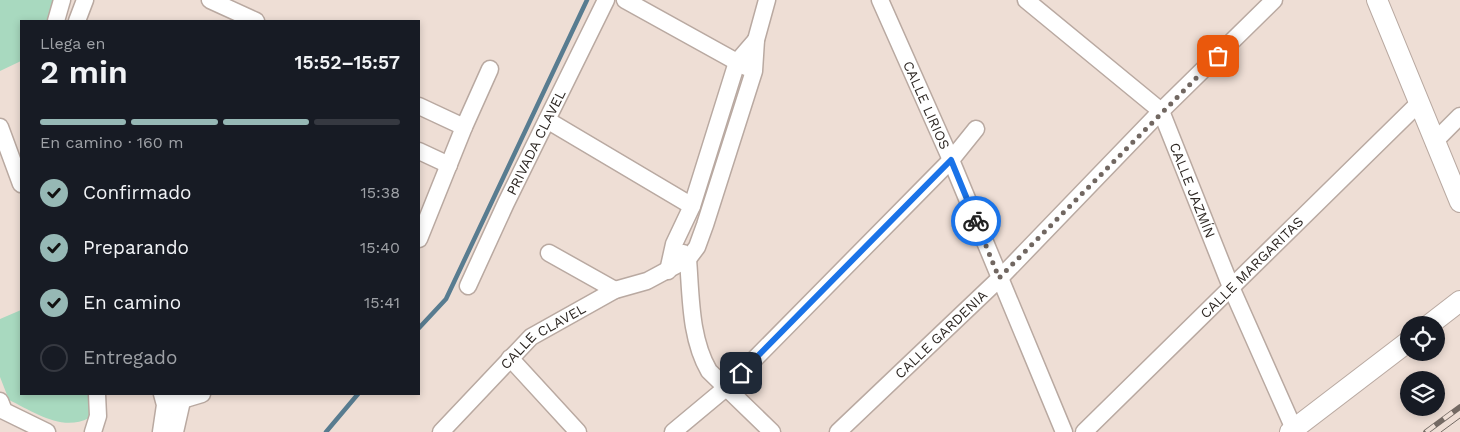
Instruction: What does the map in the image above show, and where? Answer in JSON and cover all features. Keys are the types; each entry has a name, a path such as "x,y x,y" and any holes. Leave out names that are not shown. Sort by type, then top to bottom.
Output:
{"street":[{"path":"56,20 62,0"},
{"path":"76,20 85,0"},
{"path":"210,0 254,20"},
{"name":"PRIVADA CLAVEL","path":"468,286 546,120 606,0"},
{"path":"625,0 754,71"},
{"name":"CALLE CLAVEL","path":"441,432 519,348 546,328 615,290 647,281 688,259 697,247 705,225 754,71 756,40 767,0"},
{"name":"CALLE LIRIOS","path":"880,0 951,160 1064,432"},
{"name":"CALLE JAZMÍN","path":"1026,0 1161,111 1231,286 1292,430"},
{"name":"CALLE GARDENIA","path":"838,432 999,278 1161,111 1274,0"},
{"path":"1377,0 1460,202"},
{"name":"CALLE CLAVEL","path":"668,271 674,244 692,206 737,62 756,40"},
{"path":"420,237 464,127 490,69"},
{"name":"CALLE MARGARITAS","path":"1084,432 1419,104"},
{"path":"420,106 464,127"},
{"path":"1434,142 1460,116"},
{"path":"546,120 692,206"},
{"path":"0,127 20,181"},
{"path":"673,432 727,388 951,160 976,129"},
{"path":"420,150 449,165"},
{"path":"674,244 688,259 692,316 703,359 709,371 772,432"},
{"path":"549,253 615,290"},
{"path":"1441,316 1460,301"},
{"path":"1292,430 1400,348"},
{"path":"510,358 578,432"},
{"path":"94,432 98,416 97,395"},
{"path":"161,432 164,399 195,395"},
{"path":"175,432 181,397"},
{"path":"0,401 4,411 47,432"}],"green space":[{"path":"0,0 55,0 49,20 20,20 20,61 0,71"},
{"path":"20,310 20,395 90,395 89,418 79,422 58,422 38,415 9,400 0,377 0,319"}],"waterway":[{"path":"420,327 446,299 587,0"},
{"path":"326,432 357,395"}],"tram line":[{"path":"1441,432 1460,418"}],"railway":[{"path":"1426,432 1460,407"}],"way so far":[{"path":"976,221 999,278 1161,111 1218,56"}],"route":[{"path":"741,373 951,160 976,221"}]}
